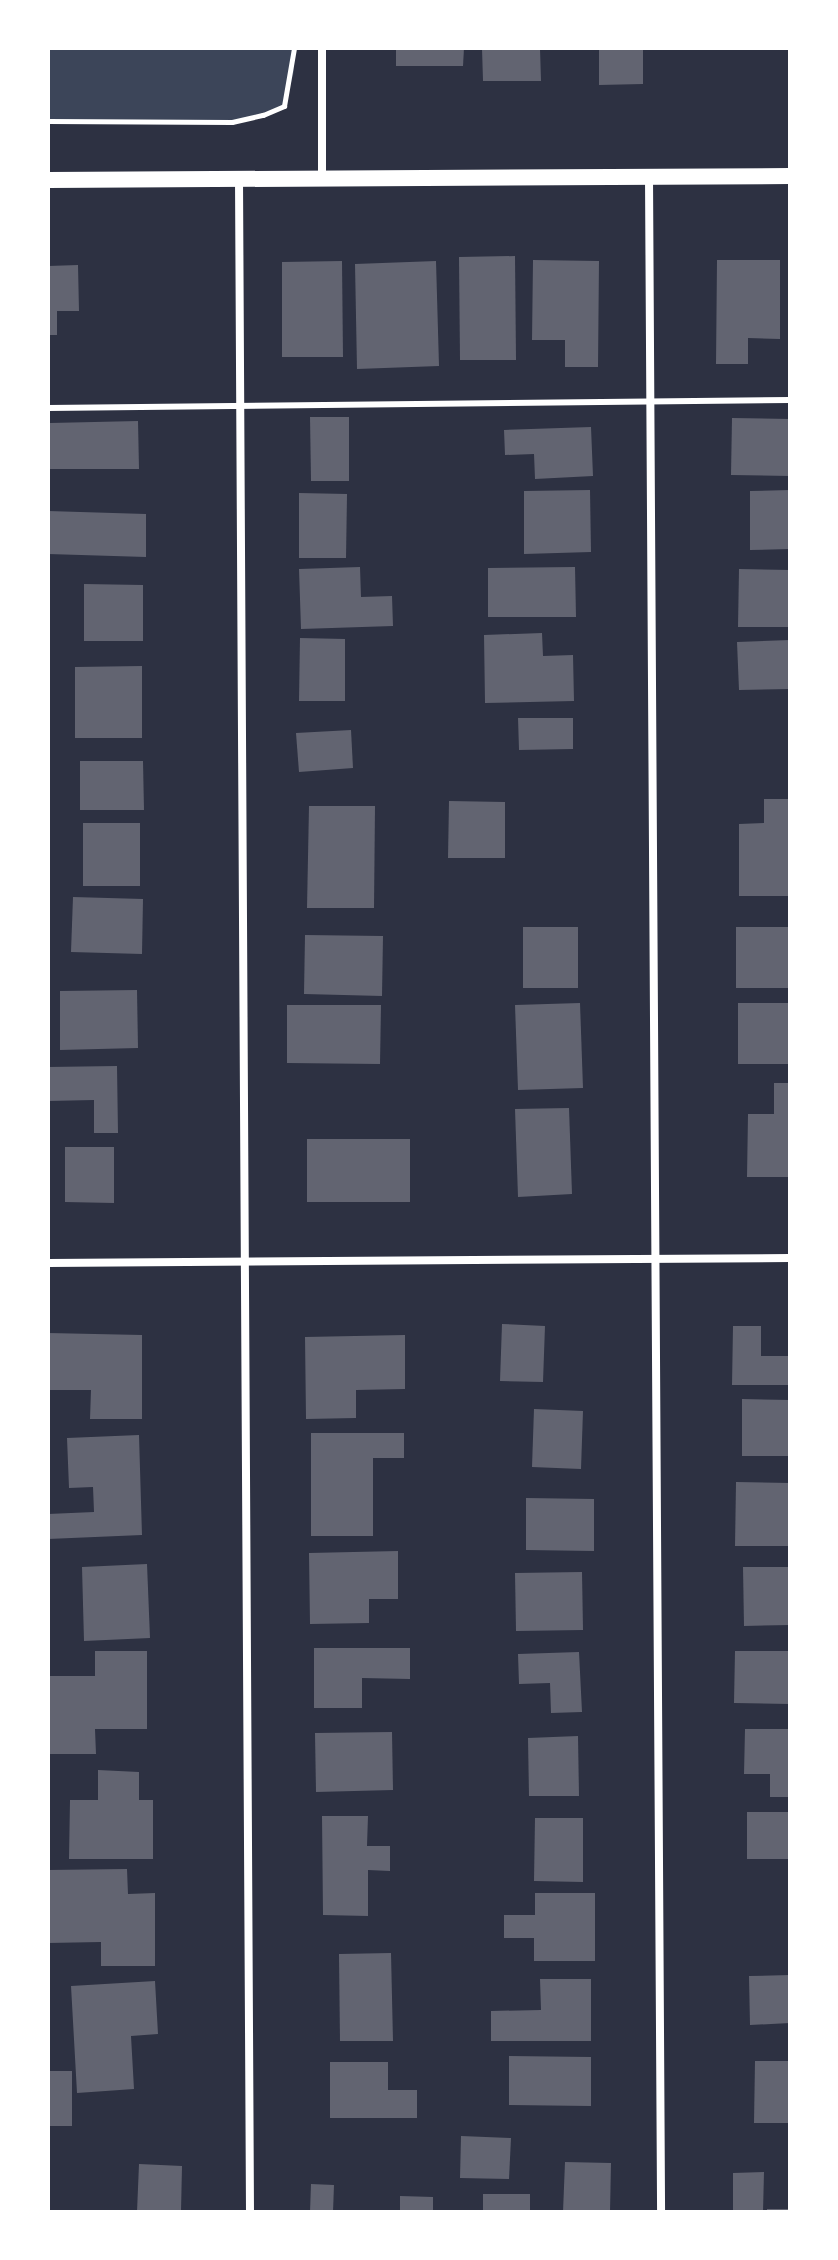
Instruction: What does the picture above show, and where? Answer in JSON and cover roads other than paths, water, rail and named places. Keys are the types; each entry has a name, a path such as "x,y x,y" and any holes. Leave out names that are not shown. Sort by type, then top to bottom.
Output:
{"main road":[{"path":"48,180 790,176"}],"street":[{"path":"322,48 322,179"},
{"path":"649,177 661,2212"},
{"path":"239,179 250,2212"},
{"path":"48,1263 790,1258"}],"lane":[{"path":"48,408 790,400"}]}
